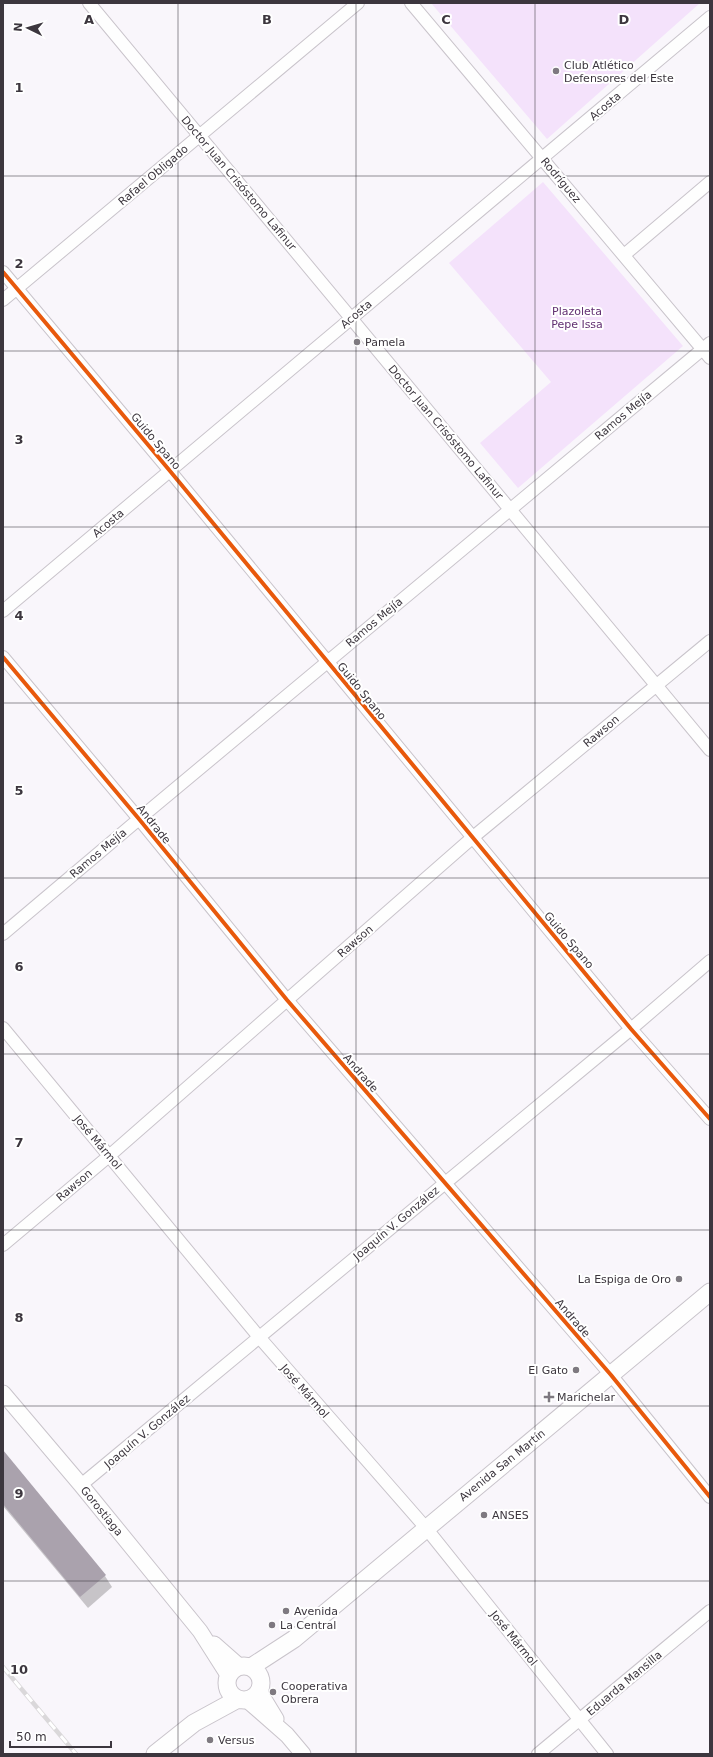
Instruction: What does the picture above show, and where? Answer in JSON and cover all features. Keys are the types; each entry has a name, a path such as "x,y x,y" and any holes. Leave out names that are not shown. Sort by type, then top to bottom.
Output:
{"main road":[{"name":"Avenida San Martín","path":"155,1754 244,1683 426,1528 710,1292"}],"street":[{"name":"Doctor Juan Crisóstomo Lafinur","path":"89,3 710,750"},
{"name":"Rafael Obligado","path":"3,300 358,3"},
{"name":"Rodríguez","path":"412,3 624,255 708,350"},
{"name":"Acosta","path":"3,611 710,18"},
{"path":"624,255 710,182"},
{"name":"Guido Spano","path":"3,272 170,471 631,1029 710,1119"},
{"name":"Ramos Mejía","path":"3,934 510,509 708,350"},
{"name":"Rawson","path":"3,1246 109,1156 472,838 710,641"},
{"name":"Andrade","path":"3,657 139,819 287,1000 611,1375 710,1497"},
{"name":"Joaquín V. González","path":"81,1485 631,1029 710,961"},
{"name":"José Mármol","path":"3,1028 259,1338 426,1528 607,1754"},
{"name":"Gorostiaga","path":"3,1393 303,1754"},
{"name":"Eduarda Mansilla","path":"538,1754 710,1611"}],"green space":[{"name":"Club Atlético Defensores del Este","path":"431,3 700,3 547,139"},
{"name":"Plazoleta Pepe Issa","path":"543,182 683,346 518,488 480,443 551,382 449,263"}],"building":[{"path":"3,1450 106,1575 80,1597 3,1504"}],"railway":[{"path":"3,1667 76,1754"}],"cycle path":[{"path":"3,272 170,471 631,1029 710,1119"},
{"path":"3,657 139,819 287,1000 611,1375 710,1497"}],"place":[{"name":"Club Atlético Defensores del Este","path":"556,71"},
{"name":"Pamela","path":"357,342"},
{"name":"La Espiga de Oro","path":"679,1279"},
{"name":"El Gato","path":"576,1370"},
{"name":"Marichelar","path":"549,1397"},
{"name":"ANSES","path":"484,1515"},
{"name":"Avenida","path":"286,1611"},
{"name":"La Central","path":"272,1625"},
{"name":"Cooperativa Obrera","path":"273,1692"},
{"name":"Versus","path":"210,1740"}]}
